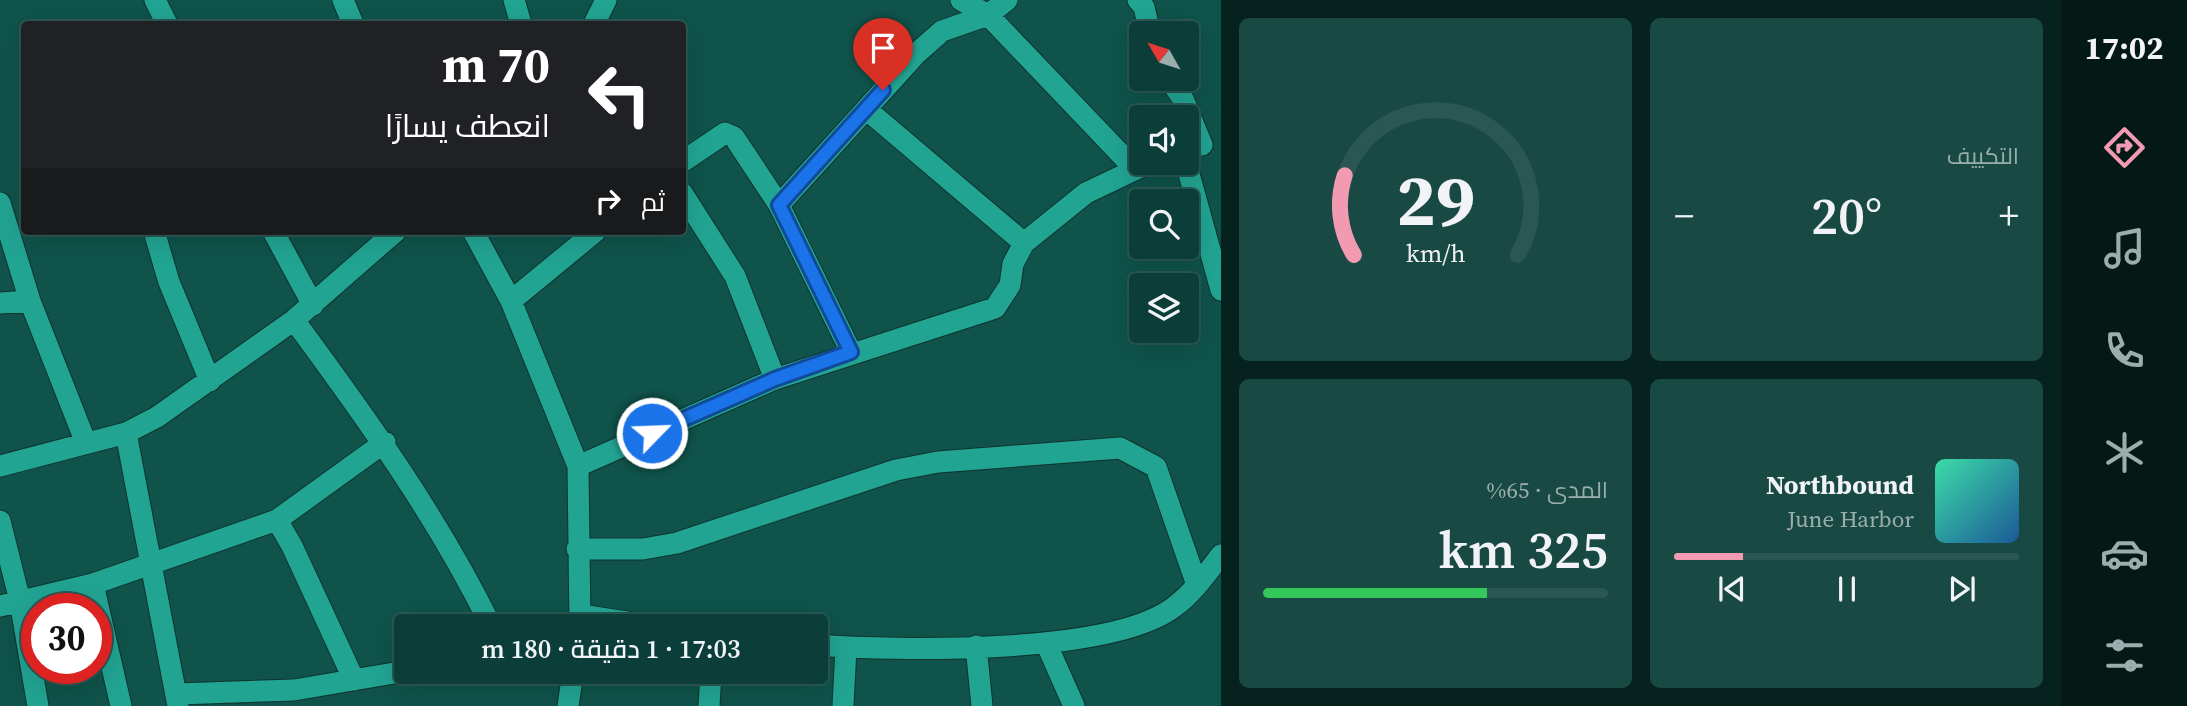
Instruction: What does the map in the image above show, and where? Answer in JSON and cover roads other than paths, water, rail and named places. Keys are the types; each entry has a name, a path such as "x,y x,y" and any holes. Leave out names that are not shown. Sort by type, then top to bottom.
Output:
{"street":[{"path":"155,0 166,21"},
{"path":"343,0 352,21"},
{"path":"514,0 520,21"},
{"path":"596,21 606,0"},
{"path":"961,0 988,15 1129,152"},
{"path":"779,205 866,109 942,31 988,15 1007,0"},
{"path":"1138,0 1144,7 1147,21"},
{"path":"1177,91 1203,144"},
{"path":"866,109 1024,243"},
{"path":"686,159 725,133 731,134 779,205 851,352"},
{"path":"578,466 775,379 851,352 995,308 1010,285 1013,264 1024,243 1086,193 1129,172"},
{"path":"1189,175 1221,290"},
{"path":"686,199 735,276 775,379"},
{"path":"0,203 30,301 86,443"},
{"path":"156,235 169,282 210,381"},
{"path":"275,235 313,305"},
{"path":"0,467 126,433 157,417 294,320 392,235"},
{"path":"475,235 511,301 578,466 580,614"},
{"path":"511,301 591,235"},
{"path":"0,303 30,301"},
{"path":"294,320 385,442 459,561 485,614"},
{"path":"126,433 177,700 295,698 354,680 394,673"},
{"path":"10,603 93,584 277,520 385,442"},
{"path":"577,549 643,549 677,543 838,488 928,464 1120,448 1156,467 1197,585"},
{"path":"277,520 292,546 354,680"},
{"path":"0,521 10,603 38,706"},
{"path":"828,646 976,646 1046,643 1099,636 1141,625 1174,608 1221,555"},
{"path":"93,584 121,706"},
{"path":"1046,643 1074,706"},
{"path":"976,646 982,706"},
{"path":"843,706 846,648"},
{"path":"568,706 571,684"},
{"path":"709,706 710,684"}]}
